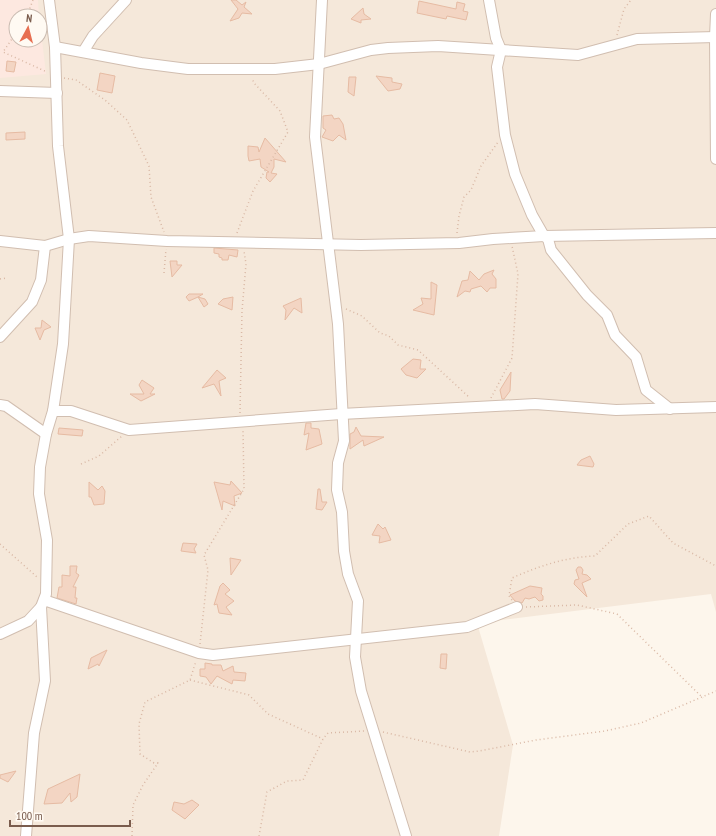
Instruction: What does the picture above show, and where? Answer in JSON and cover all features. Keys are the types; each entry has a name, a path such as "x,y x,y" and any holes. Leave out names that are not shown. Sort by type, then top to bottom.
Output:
{"street":[{"path":"26,836 34,733 45,681 42,603 46,585 47,540 39,494 40,467 46,434 53,411 63,344 69,239 58,146 55,47 49,0"},
{"path":"83,52 93,36 126,0"},
{"path":"322,0 315,137 335,302 341,380 341,414 344,441 338,463 337,490 342,512 344,551 348,574 358,601 355,657 361,690 406,836"},
{"path":"489,0 496,38 501,50 497,67 505,135 516,174 532,215 544,236 548,239 552,250 587,295 607,315 614,335 636,357 646,390 670,409"},
{"path":"716,14 716,159"},
{"path":"55,47 141,63 188,69 275,69 319,64 371,50 388,48 438,46 578,55 637,39 715,37"},
{"path":"0,91 57,93"},
{"path":"0,241 46,246 69,239 89,236 166,241 327,245 459,243 544,236 716,232"},
{"path":"0,337 32,302 41,280 46,246"},
{"path":"53,411 71,411 129,430 341,414 484,408 535,404 616,410 716,407"},
{"path":"0,405 6,406 46,434"},
{"path":"42,603 199,652 213,655 467,627 517,607"},
{"path":"0,634 28,621 42,603"}],"path":[{"path":"608,46 619,33 624,9 631,0"},
{"path":"8,45 3,52 56,76 76,80 105,100 126,120 149,166 151,196 166,241 164,273"},
{"path":"231,242 234,240 253,191 288,132 280,111 254,83 250,69"},
{"path":"459,243 457,230 464,197 471,190 481,166 499,140 505,135"},
{"path":"335,302 362,316 380,333 389,336 398,345 418,350 484,408 489,402 512,358 518,274 510,238"},
{"path":"190,680 199,652 208,570 204,555 244,488 243,422 240,416 240,408 242,311 246,264 242,243"},
{"path":"0,279 7,278"},
{"path":"81,464 99,456 129,430"},
{"path":"703,698 617,614 577,605 517,607 509,596 512,578 535,567 568,558 595,556 628,524 649,516 673,543 716,566"},
{"path":"0,544 46,585"},
{"path":"132,836 133,805 158,763 154,764 140,754 139,724 145,702 190,680 249,696 268,714 323,739"},
{"path":"259,836 267,792 287,781 303,780 323,739 328,733 374,730 470,752 536,740 605,731 641,723 703,698 716,691"}],"shaded area":[{"path":"0,0 716,0 716,612 711,594 477,623 513,745 499,836 0,836"},
{"path":"0,0 38,0 38,8 8,8 8,48 43,48 46,74 0,78"}],"building":[{"path":"231,0 236,0 242,5 246,2 244,7 252,14 242,13 239,18 230,21 238,9"},
{"path":"419,1 456,9 457,2 465,4 463,11 468,12 466,20 447,16 446,19 417,13"},
{"path":"363,8 364,14 371,19 361,20 361,23 351,19"},
{"path":"7,61 16,62 14,72 6,71"},
{"path":"100,73 115,76 112,93 97,90"},
{"path":"376,76 392,78 392,82 402,84 400,89 388,91"},
{"path":"349,77 356,77 354,96 348,92"},
{"path":"332,115 334,119 339,118 343,124 346,140 339,135 333,141 322,137 326,130 323,128 323,116"},
{"path":"25,132 25,139 6,140 6,133"},
{"path":"265,138 286,162 274,159 274,167 271,173 277,174 270,182 266,178 267,172 269,172 261,167 260,159 249,161 248,156 248,146 258,147 259,152"},
{"path":"214,248 238,250 237,257 229,255 228,260 222,260 222,258 219,257 219,254 214,253"},
{"path":"170,261 177,261 177,265 182,265 172,277"},
{"path":"494,270 492,274 496,279 496,288 490,288 487,292 481,286 471,289 470,292 465,291 457,297 462,281 468,280 470,271 479,280 484,274"},
{"path":"431,282 437,285 434,315 413,310 423,304 421,298 431,299"},
{"path":"189,294 203,294 189,301 186,297"},
{"path":"198,297 205,299 208,304 204,307"},
{"path":"233,297 232,310 218,304 223,299"},
{"path":"301,298 302,313 294,308 285,320 286,310 283,306"},
{"path":"42,320 51,327 44,330 40,340 35,328 41,328"},
{"path":"413,359 421,360 420,369 426,369 417,378 406,375 401,369"},
{"path":"217,370 226,378 219,381 221,396 214,384 202,388"},
{"path":"511,372 510,391 504,399 502,399 500,390"},
{"path":"142,380 154,388 150,394 155,394 141,401 130,394 144,394 139,385"},
{"path":"306,423 311,423 311,428 319,429 322,444 306,450 309,433 304,435"},
{"path":"356,427 361,436 384,437 364,446 363,440 350,449 350,434 354,432"},
{"path":"59,428 83,430 82,436 58,434"},
{"path":"590,456 594,464 593,467 577,465 581,460"},
{"path":"231,481 242,493 234,496 235,506 223,501 222,510 214,482 230,485"},
{"path":"89,482 98,490 102,486 105,491 104,504 94,505 91,497 89,497"},
{"path":"318,489 320,489 322,502 327,502 322,510 316,509"},
{"path":"378,524 383,529 385,527 391,540 379,543 380,536 372,535"},
{"path":"183,543 197,544 194,549 196,553 181,551"},
{"path":"230,558 241,560 231,575"},
{"path":"70,566 77,566 76,573 79,575 73,587 76,587 76,604 57,598 59,587 62,587 62,575 70,576"},
{"path":"578,567 581,567 583,570 582,574 587,575 591,579 582,583 587,597 574,584 575,580 579,579 576,570"},
{"path":"223,583 230,590 225,594 234,601 226,607 232,615 219,613 217,604 214,605 220,586"},
{"path":"530,586 542,588 541,594 543,596 543,600 539,601 535,597 529,599 525,598 522,603 515,601 510,595"},
{"path":"107,650 99,666 98,664 88,669 91,658"},
{"path":"441,654 447,654 446,669 440,668"},
{"path":"205,663 221,665 223,671 233,666 234,672 246,673 245,681 233,680 232,684 217,676 211,684 206,677 200,676 200,669 205,669"},
{"path":"16,771 8,782 0,778 0,775"},
{"path":"80,774 77,797 71,802 70,793 62,803 44,804 48,789"},
{"path":"192,800 199,805 185,819 172,810 174,802 184,804"}]}
